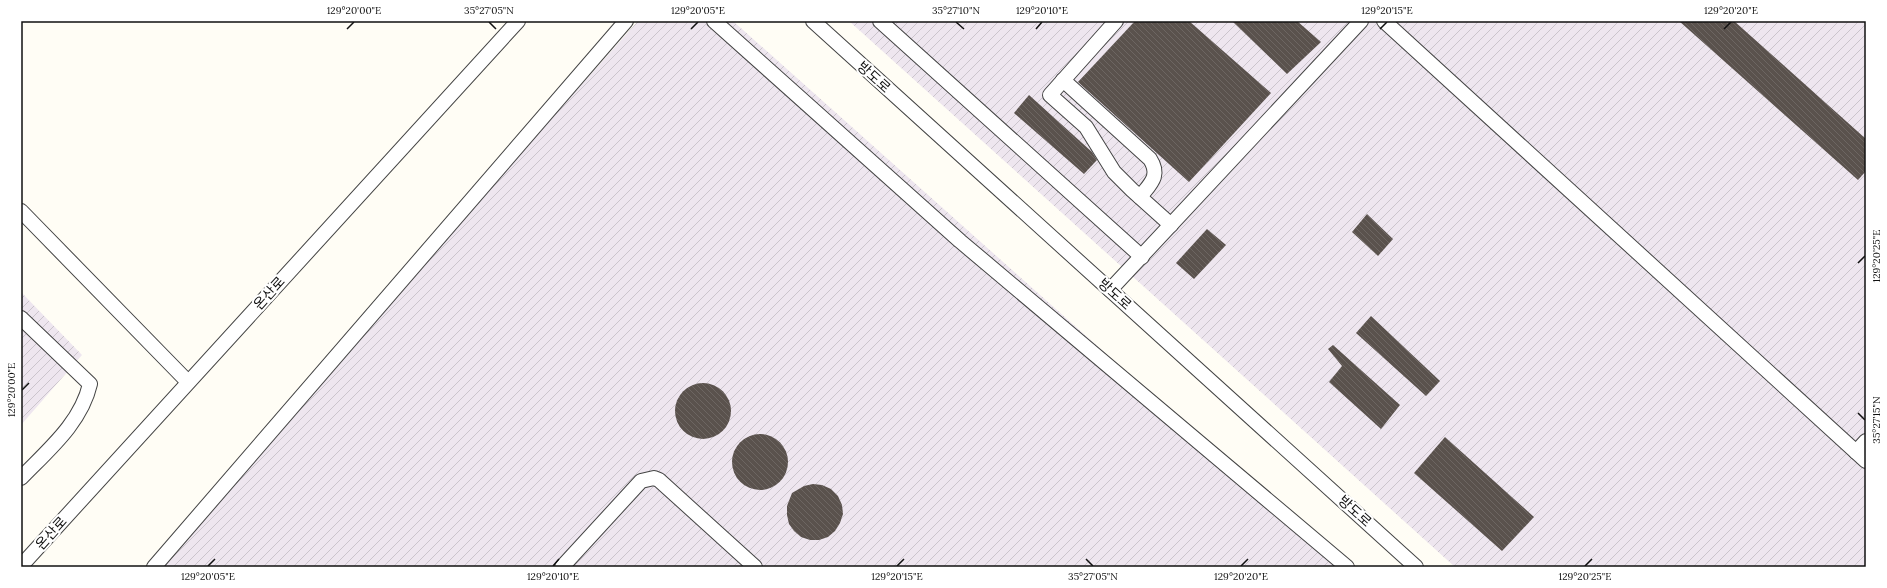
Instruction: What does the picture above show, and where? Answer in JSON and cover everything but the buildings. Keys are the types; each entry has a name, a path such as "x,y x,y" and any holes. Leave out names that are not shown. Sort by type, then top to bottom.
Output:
{"street":[{"name":"온산로","path":"21,566 518,21"},
{"path":"154,567 626,21"},
{"path":"714,21 960,241 1346,567"},
{"name":"방도로","path":"813,21 1416,567"},
{"path":"880,21 1142,257"},
{"path":"1116,21 1050,95 1086,127 1114,172 1171,225"},
{"path":"1110,290 1361,21"},
{"path":"1384,21 1861,456 1866,441"},
{"path":"1063,80 1150,159 1156,167 1155,175 1140,197"},
{"path":"21,211 188,382"},
{"path":"21,319 90,384 87,399 71,425 21,478"},
{"path":"562,567 641,481 654,478 659,480 755,567"}],"shaded area":[{"path":"638,21 733,21 1345,567 154,567"},
{"path":"849,21 1866,21 1866,567 1455,567"},
{"path":"21,292 82,355 21,425"}]}
